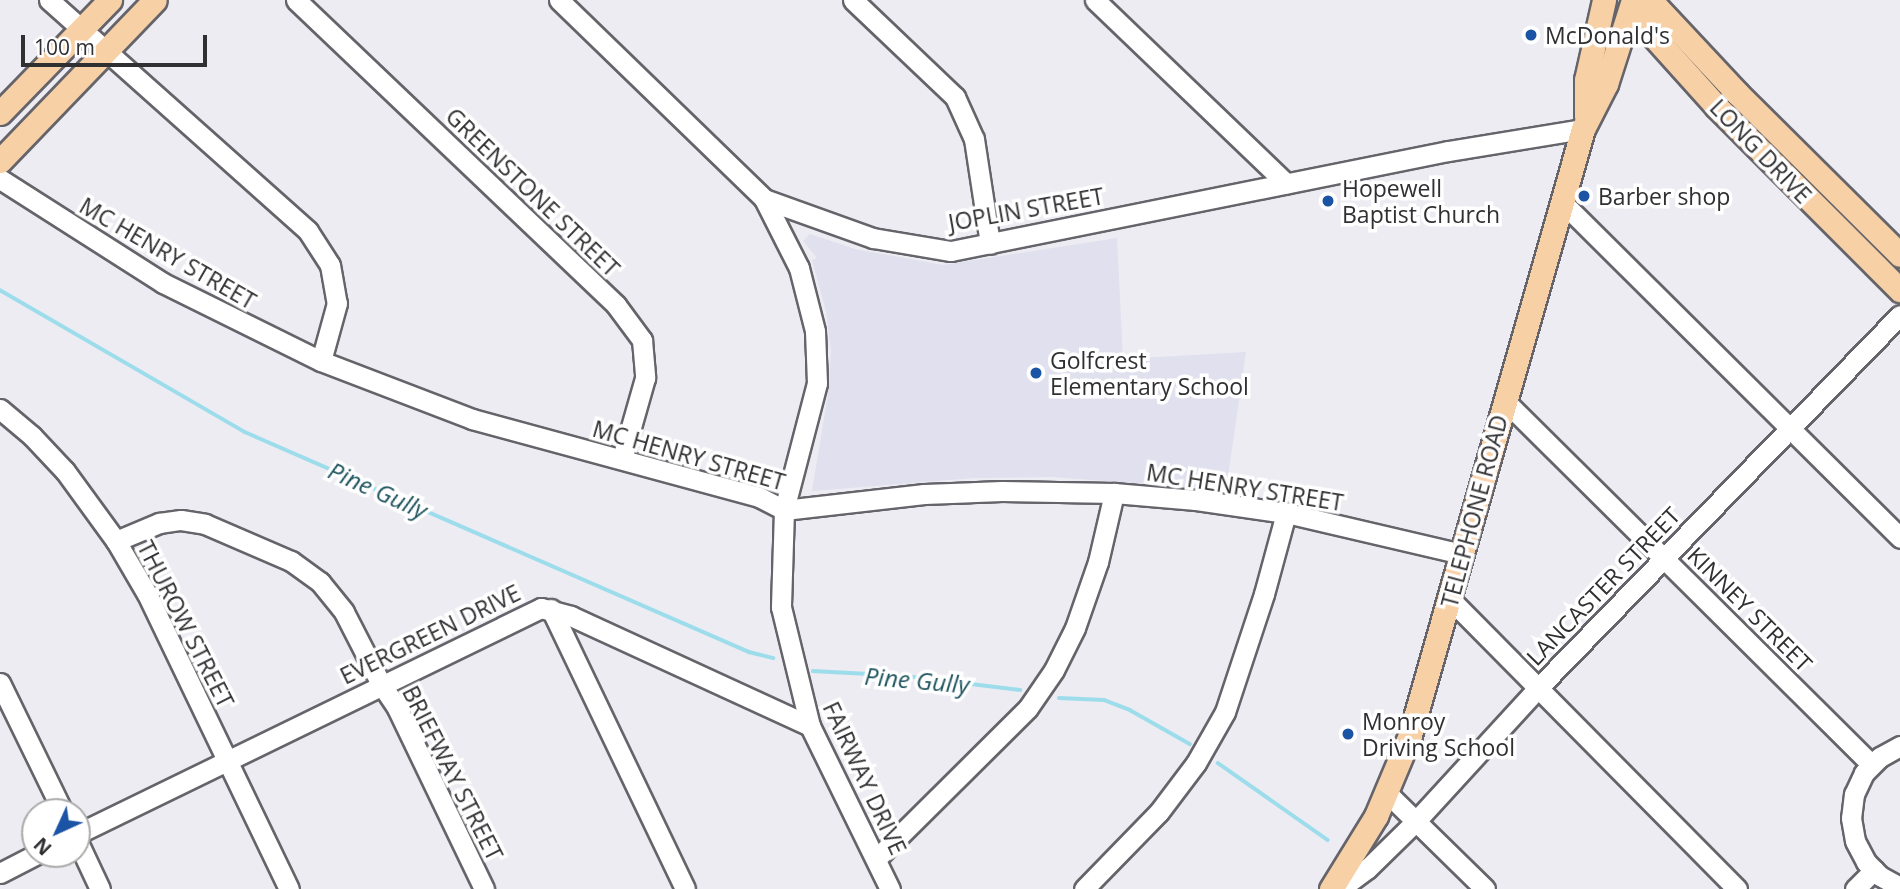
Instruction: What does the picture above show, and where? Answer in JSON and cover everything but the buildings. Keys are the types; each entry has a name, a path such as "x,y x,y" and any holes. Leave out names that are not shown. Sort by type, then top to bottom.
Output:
{"main road":[{"path":"0,113 110,0"},
{"path":"0,161 155,0"},
{"name":"TELEPHONE ROAD","path":"1584,124 1586,80 1604,0"},
{"name":"TELEPHONE ROAD","path":"1331,889 1359,849 1387,793 1410,735 1584,124 1606,84 1635,0"},
{"name":"LONG DRIVE","path":"1635,0 1647,29 1769,161 1900,290"},
{"name":"LONG DRIVE","path":"1645,0 1654,4 1788,144 1900,255"},
{"path":"1769,161 1788,144"}],"street":[{"path":"49,0 105,53 308,232 330,265 337,303 321,361"},
{"name":"GREENSTONE STREET","path":"296,0 616,305 642,340 645,378 622,460"},
{"name":"JOPLIN STREET","path":"559,0 764,199 873,238 951,251 1584,124"},
{"path":"853,0 955,97 974,139 990,244"},
{"path":"1095,0 1286,183"},
{"name":"MC HENRY STREET","path":"0,179 163,283 321,361 472,419 759,497 784,510 924,494 1002,491 1114,493 1196,500 1286,513 1462,554"},
{"name":"FAIRWAY DRIVE","path":"764,199 799,268 815,331 817,383 784,510 781,607 810,726 890,889"},
{"path":"1562,202 1900,538"},
{"name":"LANCASTER STREET","path":"1340,889 1367,869 1416,821 1539,687 1900,315"},
{"name":"KINNEY STREET","path":"1504,401 1871,764"},
{"name":"THUROW STREET","path":"0,409 32,436 65,471 117,541 147,594 289,889"},
{"path":"876,859 1028,708 1054,670 1074,628 1098,562 1114,493"},
{"path":"1084,889 1158,812 1196,762 1225,712 1264,594 1286,513"},
{"name":"BRIEFWAY STREET","path":"117,541 159,523 195,522 216,527 301,567 338,601 381,684 397,708 484,889"},
{"path":"1450,599 1737,889"},
{"path":"551,609 685,889"},
{"name":"EVERGREEN DRIVE","path":"91,827 531,610 551,609 810,726"},
{"path":"0,683 56,798"},
{"path":"1900,746 1871,764 1858,784 1850,818 1859,852 1874,870 1900,887"},
{"path":"1387,793 1485,889"},
{"path":"0,873 21,862"},
{"path":"90,868 100,889"},
{"path":"1856,889 1874,870"}],"shaded area":[{"name":"Golfcrest Elementary School","path":"810,234 855,249 943,265 1117,238 1123,359 1246,352 1226,490 1052,477 974,478 812,491 829,388 831,350 826,311 812,260 817,258 803,241"}],"waterway":[{"name":"Pine Gully","path":"0,290 245,432 749,652 773,658"},
{"name":"Pine Gully","path":"813,671 905,676 1020,690"},
{"name":"Pine Gully","path":"1059,698 1104,700 1130,710 1190,744"},
{"name":"Pine Gully","path":"1218,763 1328,840"}],"place":[{"name":"McDonald's","path":"1531,35"},
{"name":"Barber shop","path":"1584,196"},
{"name":"Hopewell Baptist Church","path":"1328,201"},
{"name":"Golfcrest Elementary School","path":"1036,373"},
{"name":"Monroy Driving School","path":"1348,734"}]}
